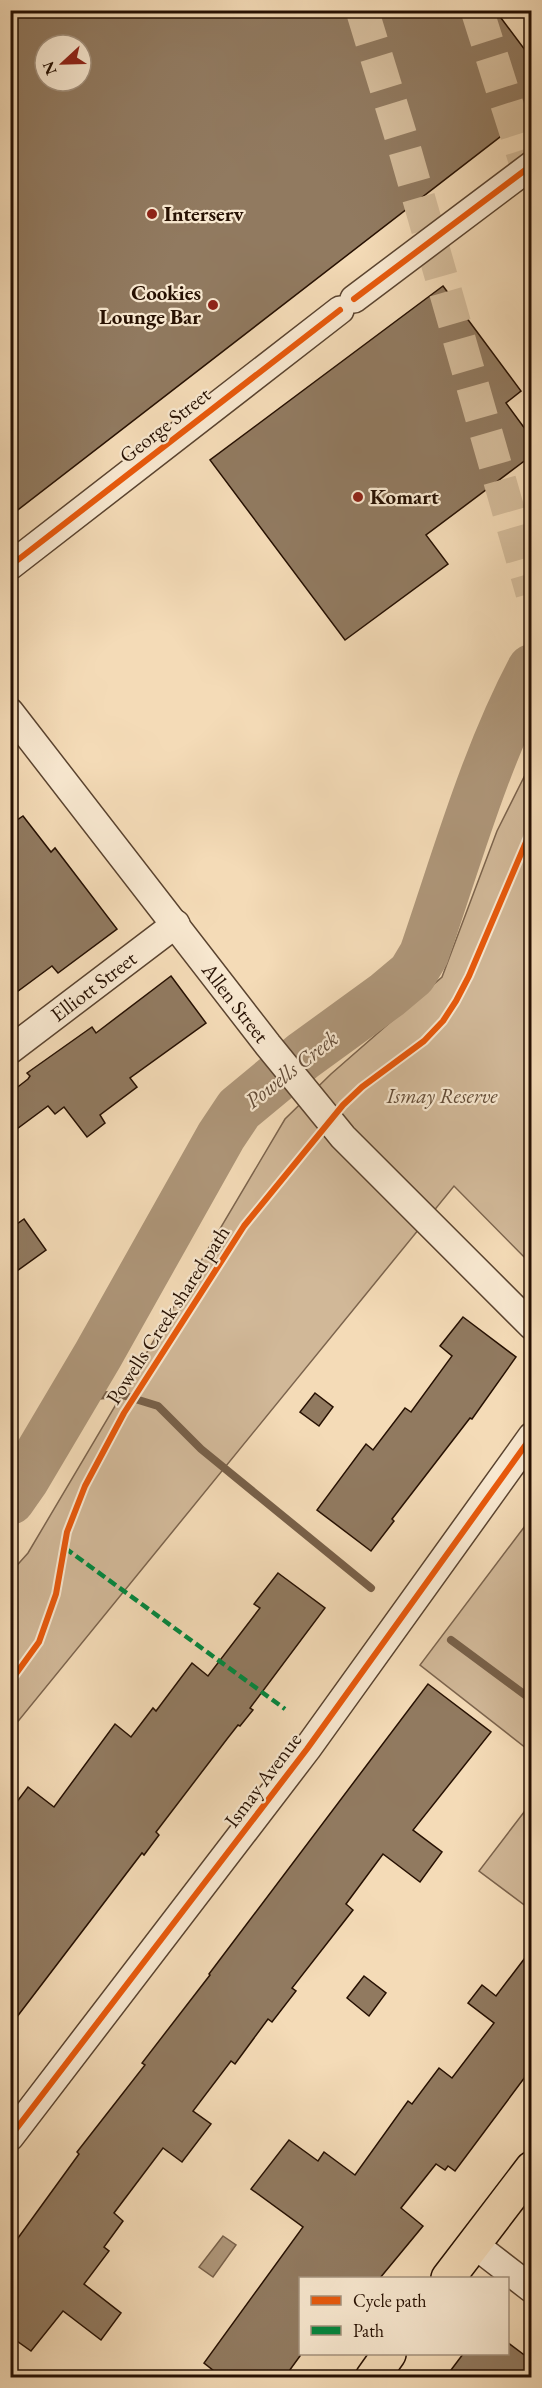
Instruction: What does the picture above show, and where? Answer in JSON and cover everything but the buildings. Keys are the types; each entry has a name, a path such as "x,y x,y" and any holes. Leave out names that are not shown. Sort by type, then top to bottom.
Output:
{"main road":[{"path":"449,2277 531,2168"},
{"path":"372,2378 389,2355"}],"street":[{"name":"George Street","path":"10,566 531,165"},
{"name":"Allen Street","path":"10,712 301,1087 348,1142 531,1326"},
{"name":"Elliott Street","path":"10,1050 176,924"},
{"name":"Ismay Avenue","path":"10,2137 307,1749 531,1436"},
{"path":"475,2245 531,2289"}],"green space":[{"name":"Ismay Reserve","path":"531,763 531,1264 454,1186 11,1730 11,1572 28,1553 285,1119 331,1074 442,977 497,831"},
{"path":"531,1518 531,1752 420,1665"},
{"path":"531,1803 531,1910 479,1871"}],"shaded area":[{"path":"223,2236 236,2245 213,2277 199,2267"}],"waterway":[{"name":"Powells Creek","path":"10,1500 98,1355 221,1136 239,1109 303,1056 412,974 424,954 486,773 532,669"},
{"path":"65,1408 96,1396 119,1394 158,1406 201,1449 371,1588"},
{"path":"451,1640 532,1700"}],"tunnel":[{"path":"362,10 402,140 532,593"},
{"path":"477,10 532,183"}],"marked path":[{"path":"65,1548 285,1709"}],"cycle path":[{"path":"354,299 532,165"},
{"path":"10,566 340,310"},
{"name":"Powells Creek shared path","path":"10,1682 39,1642 56,1594 67,1532 85,1486 124,1413 244,1226 343,1105 362,1087 424,1041 443,1021 469,976 532,828"},
{"path":"10,2137 307,1749 532,1436"}],"place":[{"name":"Interserv","path":"152,214"},
{"name":"Cookies Lounge Bar","path":"213,305"},
{"name":"Komart","path":"358,497"}]}
